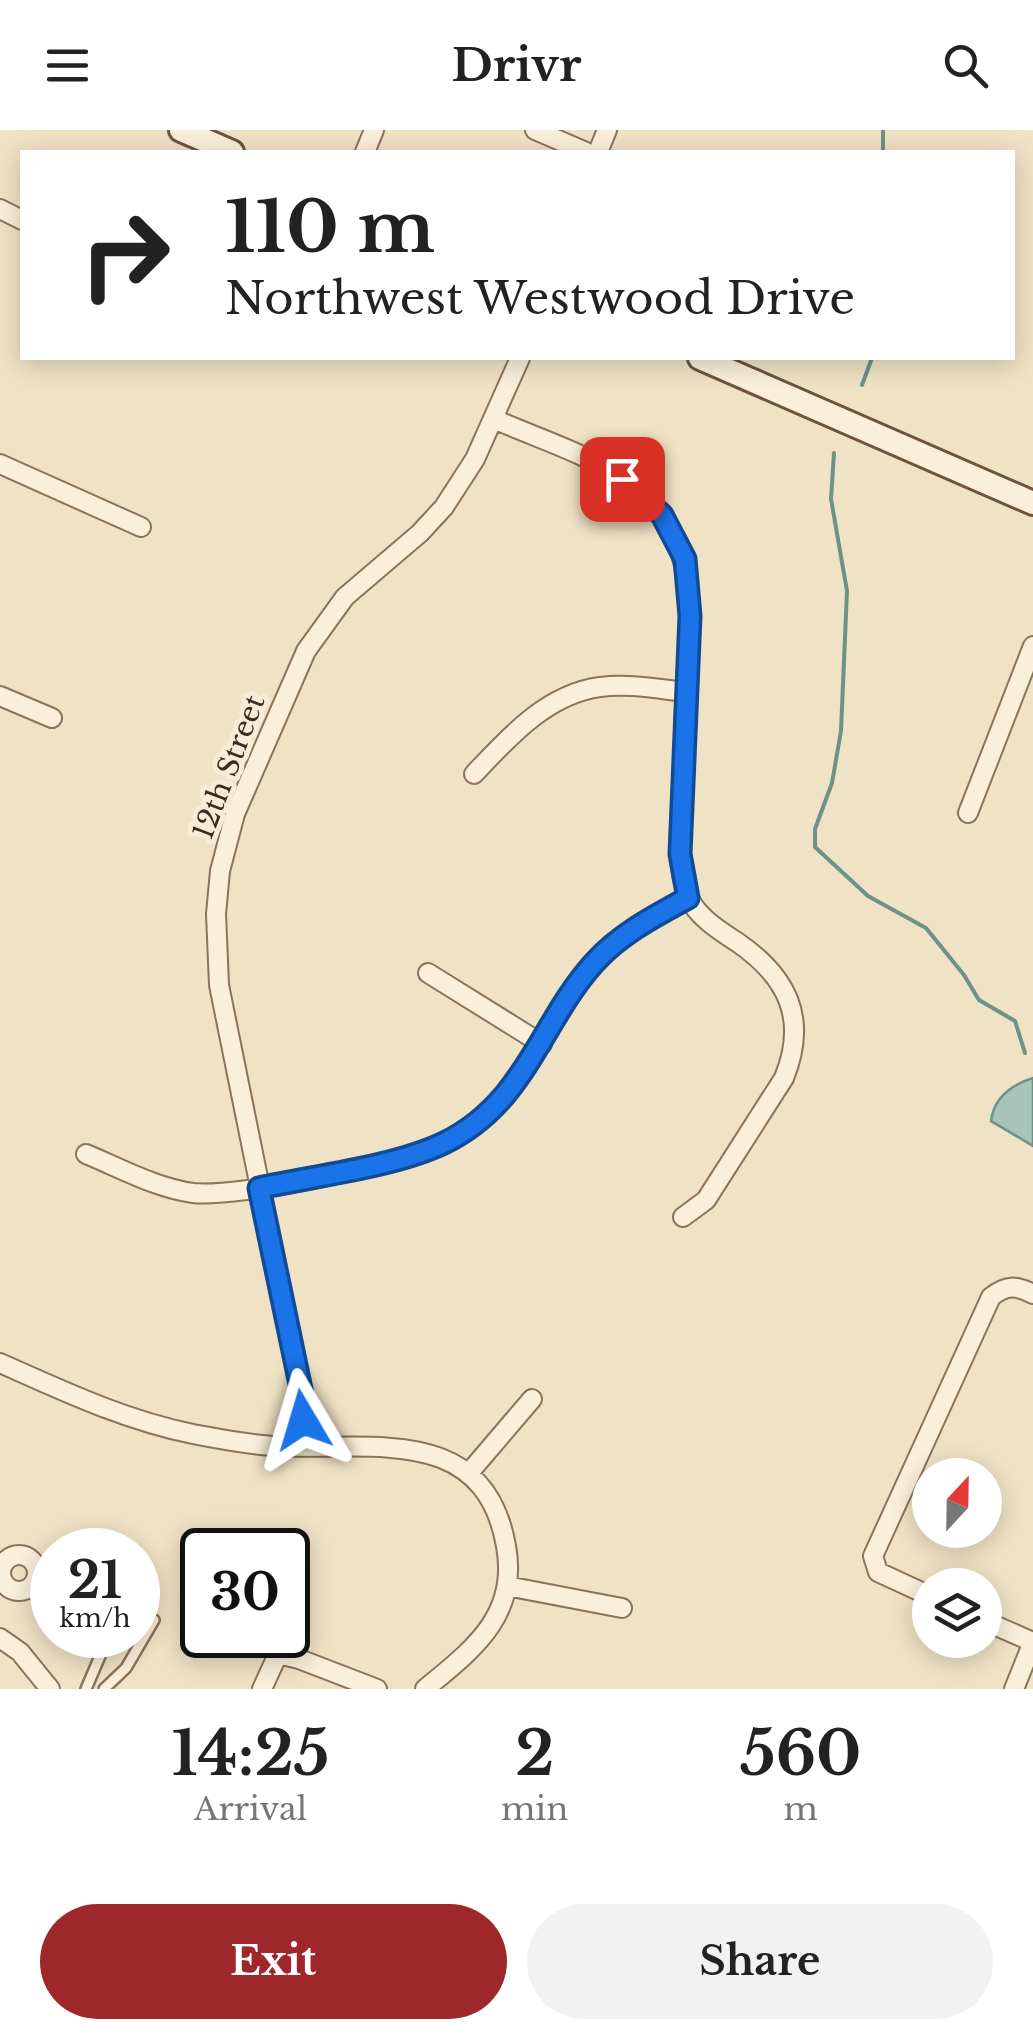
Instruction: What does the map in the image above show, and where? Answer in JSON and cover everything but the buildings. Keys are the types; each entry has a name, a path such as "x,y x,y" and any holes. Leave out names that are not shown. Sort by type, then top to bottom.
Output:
{"street":[{"path":"180,130 227,150"},
{"path":"535,130 581,150"},
{"name":"12th Street","path":"304,1446 302,1394 216,956 219,880 235,814 315,637 345,597 420,534 444,507 475,459 519,360"},
{"path":"705,360 1033,503"},
{"path":"494,420 602,466 634,488 662,515 685,559 690,616 680,854 688,898 704,917 776,974 793,1015 795,1036 784,1078 706,1200 683,1217"},
{"path":"0,464 141,527"},
{"path":"968,813 1033,646"},
{"path":"474,774 526,724 572,695 600,687 686,692"},
{"path":"0,696 52,718"},
{"path":"86,1154 178,1190 212,1194 259,1188 393,1159 444,1143 491,1110 523,1074 594,963 634,929 688,898"},
{"path":"428,973 542,1044"},
{"path":"912,1588 869,1569 872,1556 1001,1280 1033,1294"},
{"path":"0,1363 102,1408 163,1428 230,1440 304,1446 412,1448 442,1457 468,1474 484,1492 504,1532 508,1586 486,1634 425,1689"},
{"path":"468,1474 532,1400"},
{"path":"508,1586 622,1608"},
{"path":"0,1608 10,1589"},
{"path":"1002,1628 1033,1642 1014,1689"},
{"path":"0,1638 20,1652 50,1689"},
{"path":"262,1689 278,1654 377,1689"}],"lane":[{"path":"86,1689 99,1658"},
{"path":"104,1689 132,1658"}],"water":[{"path":"1033,1078 1033,1146 991,1121 1005,1093"}],"waterway":[{"path":"883,130 883,150"},
{"path":"862,385 871,360"},
{"path":"834,453 831,499 847,591 841,731 832,783 815,829 815,847 868,896 926,928 979,1000 1015,1021 1025,1053"}],"route":[{"path":"303,1420 302,1394 259,1188 393,1159 444,1143 468,1128 491,1110 523,1074 594,963 625,936 688,898 680,854 690,616 685,559 662,515 622,479"}]}
